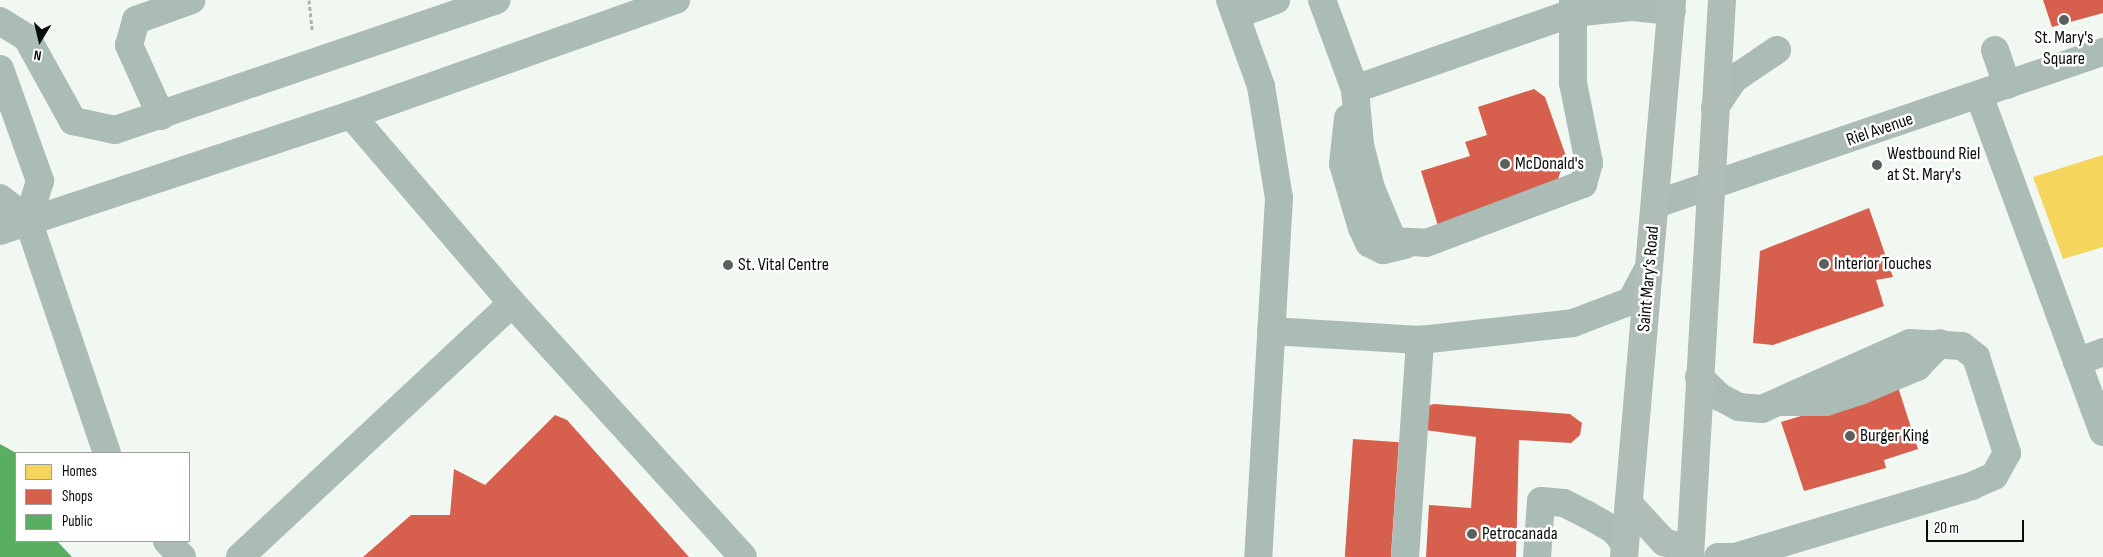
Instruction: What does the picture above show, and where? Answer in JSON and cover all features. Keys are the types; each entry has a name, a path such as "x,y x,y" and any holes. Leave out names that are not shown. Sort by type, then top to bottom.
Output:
{"main road":[{"path":"1629,504 1664,542 1704,555 1699,377 1709,188 1722,0"},
{"name":"Saint Mary’s Road","path":"1625,551 1672,5"}],"street":[{"path":"161,116 129,45 136,20 192,0"},
{"path":"0,21 27,38 73,121 115,130 161,116 496,0"},
{"path":"0,230 351,115 676,0"},
{"path":"1258,557 1279,198 1261,86 1233,8 1276,0"},
{"path":"1322,0 1356,97 1360,145 1376,205 1393,241 1405,245 1426,243 1583,184 1589,163 1573,83 1573,7"},
{"path":"1356,97 1573,7 1672,5"},
{"path":"1715,107 1734,79 1777,50"},
{"path":"1995,50 2007,85"},
{"name":"Riel Avenue","path":"1656,204 1709,188 2103,52"},
{"path":"0,68 40,181 28,220"},
{"path":"1979,95 2103,432"},
{"path":"351,115 512,303 743,557"},
{"path":"0,198 28,220 107,452"},
{"path":"1271,331 1420,340 1573,323 1631,301 1649,267"},
{"path":"240,557 512,303"},
{"path":"1405,557 1420,340"},
{"path":"1699,377 1720,397 1739,407 1762,409 1784,402 1813,383 1910,343 1962,346 1976,357 2007,453 1994,476 1744,554 1704,555"},
{"path":"2077,362 2103,352"},
{"path":"1537,557 1541,501 1564,503 1614,530 1625,551"},
{"path":"168,542 182,557"}],"path":[{"path":"309,0 313,40"}],"building: Homes":[{"path":"2103,155 2103,247 2063,259 2033,177"}],"building: Shops":[{"name":"St. Mary's Square","path":"2043,0 2103,0 2103,13 2052,27"},
{"name":"McDonald's","path":"1534,89 1545,97 1566,156 1556,185 1439,229 1421,171 1470,156 1465,142 1487,135 1478,107"},
{"name":"Interior Touches","path":"1869,208 1893,277 1876,280 1884,306 1773,345 1753,343 1760,251"},
{"name":"Burger King","path":"1898,387 1918,449 1884,460 1886,468 1804,491 1781,422"},
{"name":"Petrocanada","path":"1434,404 1570,414 1582,423 1580,435 1571,443 1519,440 1516,557 1426,557 1429,505 1471,508 1476,437 1425,430 1427,406"},
{"path":"555,415 567,420 689,557 363,557 411,515 450,515 454,469 485,485"},
{"path":"1353,439 1399,442 1391,557 1345,557"}],"building: Public":[{"path":"0,444 15,452 15,542 58,542 72,557 0,557"}],"place":[{"name":"St. Mary's Square","path":"2064,20"},
{"name":"McDonald's","path":"1505,164"},
{"name":"Westbound Riel at St. Mary's","path":"1877,165"},
{"name":"Interior Touches","path":"1824,264"},
{"name":"St. Vital Centre","path":"728,265"},
{"name":"Burger King","path":"1850,436"},
{"name":"Petrocanada","path":"1472,534"}]}
